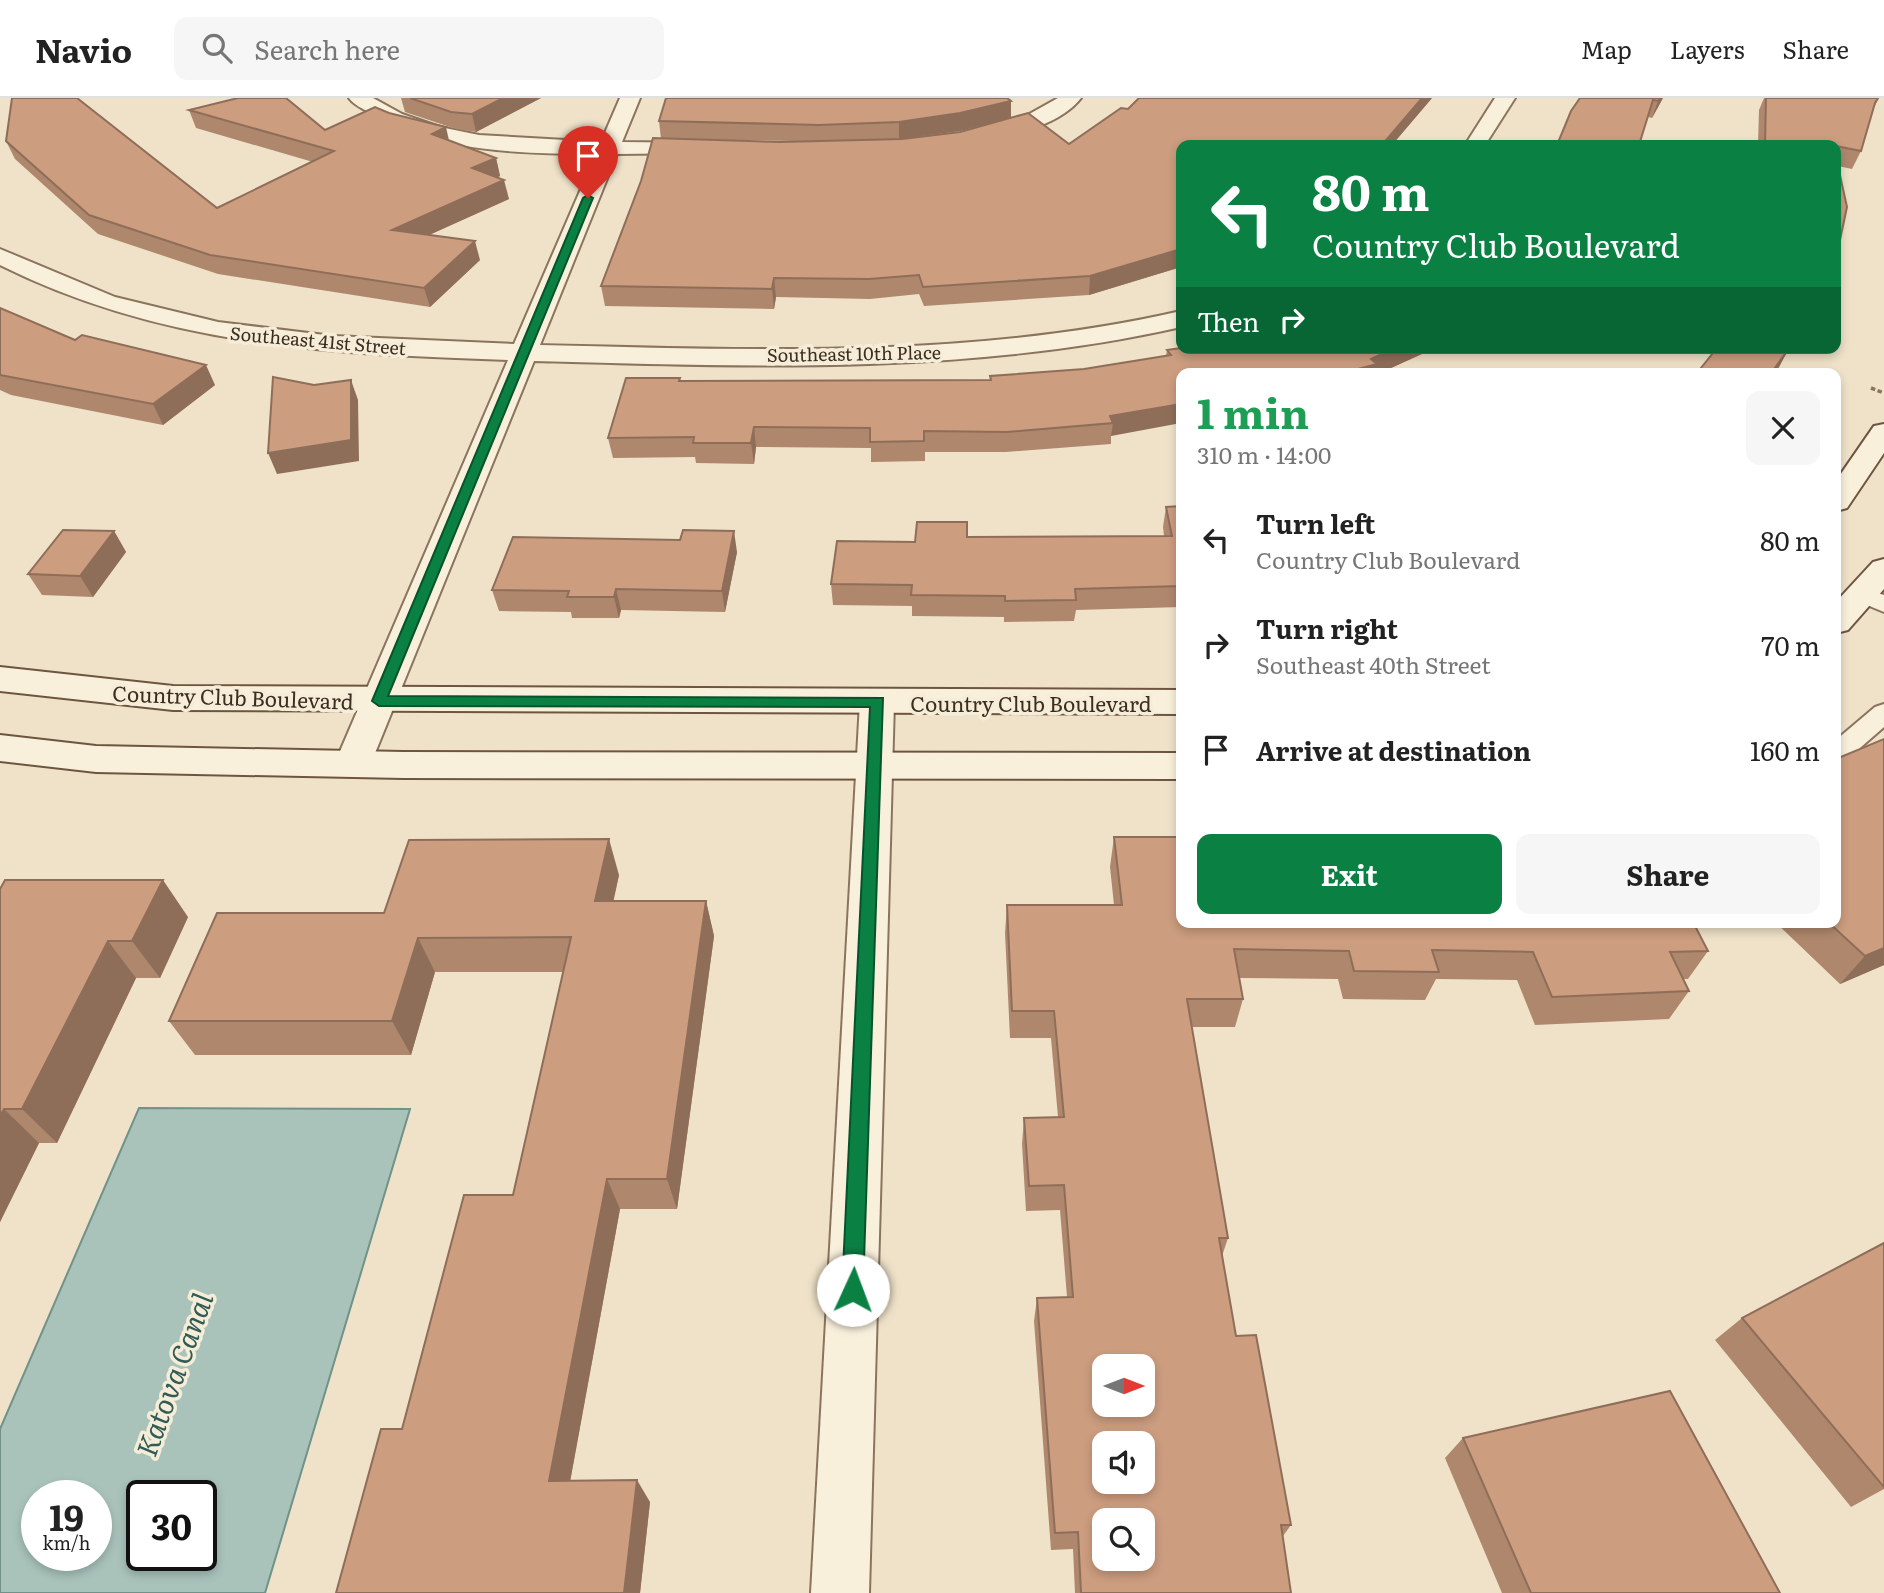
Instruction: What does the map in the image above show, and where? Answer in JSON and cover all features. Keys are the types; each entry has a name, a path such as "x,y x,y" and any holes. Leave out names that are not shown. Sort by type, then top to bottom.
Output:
{"street":[{"path":"359,98 391,118 454,138 502,144 720,147"},
{"path":"353,764 629,98"},
{"path":"966,139 1027,123 1054,111 1071,98"},
{"path":"1478,140 1505,98"},
{"name":"Southeast 41st Street","path":"0,256 73,291 207,329 310,344 524,353"},
{"name":"Southeast 10th Place","path":"524,353 914,354 1074,340 1176,320"},
{"path":"1841,495 1884,432"},
{"path":"1841,619 1874,599 1884,569"},
{"name":"Country Club Boulevard","path":"2,683 173,698 379,701 1176,702"},
{"path":"840,1593 877,702"},
{"path":"0,748 96,759 353,764 1176,766"}],"lane":[{"path":"1841,750 1884,713"}],"path":[{"path":"1871,388 1884,393"}],"water":[{"name":"Katova Canal","path":"139,1108 410,1109 265,1593 0,1593 0,1429"}],"building":[{"path":"12,98 77,98 217,208 334,151 189,110 238,98 286,98 325,130 375,107 446,127 432,134 496,158 472,168 504,180 392,230 475,241 424,288 210,255 89,215 6,141"},
{"path":"410,98 503,98 472,114 451,112"},
{"path":"666,98 1007,98 1011,101 960,113 899,122 819,125 659,121"},
{"path":"1139,98 1422,98 1386,140 1176,140 1176,250 1090,276 923,287 919,275 869,279 774,278 772,289 601,286 641,181 653,138 780,142 902,139 960,132 1028,113 1069,144 1121,108 1128,109"},
{"path":"1580,98 1660,98 1658,101 1653,100 1641,140 1559,140 1571,111"},
{"path":"1766,98 1878,98 1861,151 1841,147 1841,140 1765,140"},
{"path":"1841,180 1847,207 1841,235"},
{"path":"0,308 75,340 82,335 206,365 153,404 0,375"},
{"path":"1176,349 1176,354 1382,354 1371,359 1377,364 1362,368 1176,368 1176,405 1110,416 1113,423 1007,432 924,431 924,441 870,442 870,428 754,427 751,443 693,443 694,437 608,438 626,378 680,378 679,381 991,380 990,376 1084,369 1171,355 1167,350"},
{"path":"1712,354 1785,354 1775,368 1701,368"},
{"path":"273,377 314,385 351,380 351,440 268,453"},
{"path":"1176,506 1176,586 1075,589 1076,600 1005,601 1005,596 911,595 912,585 831,584 837,541 915,542 917,522 967,522 967,537 1172,536 1166,507"},
{"path":"63,530 114,531 80,576 28,574"},
{"path":"683,530 734,531 722,591 616,589 614,597 567,597 569,591 492,590 513,537 680,540"},
{"path":"1884,739 1884,948 1865,956 1835,928 1841,928 1841,757"},
{"path":"1114,837 1176,837 1176,928 1696,928 1708,951 1670,952 1689,991 1552,997 1533,952 1432,950 1439,972 1354,971 1349,951 1234,949 1243,999 1187,999 1228,1238 1219,1238 1236,1336 1256,1335 1291,1525 1281,1525 1291,1593 1081,1593 1078,1532 1055,1533 1037,1298 1073,1297 1064,1185 1029,1186 1024,1118 1064,1117 1054,1011 1012,1011 1007,905 1122,905"},
{"path":"609,839 595,901 706,901 667,1179 607,1179 549,1481 637,1480 624,1593 336,1593 381,1429 402,1429 464,1195 513,1195 571,937 418,938 392,1021 169,1021 217,913 384,913 409,840"},
{"path":"5,880 163,880 132,941 108,941 22,1109 4,1109 0,1116 0,889"},
{"path":"1884,1243 1884,1487 1742,1318"},
{"path":"1670,1391 1780,1593 1531,1593 1463,1438"}],"route":[{"path":"588,198 379,701 877,702 853,1290"}]}
